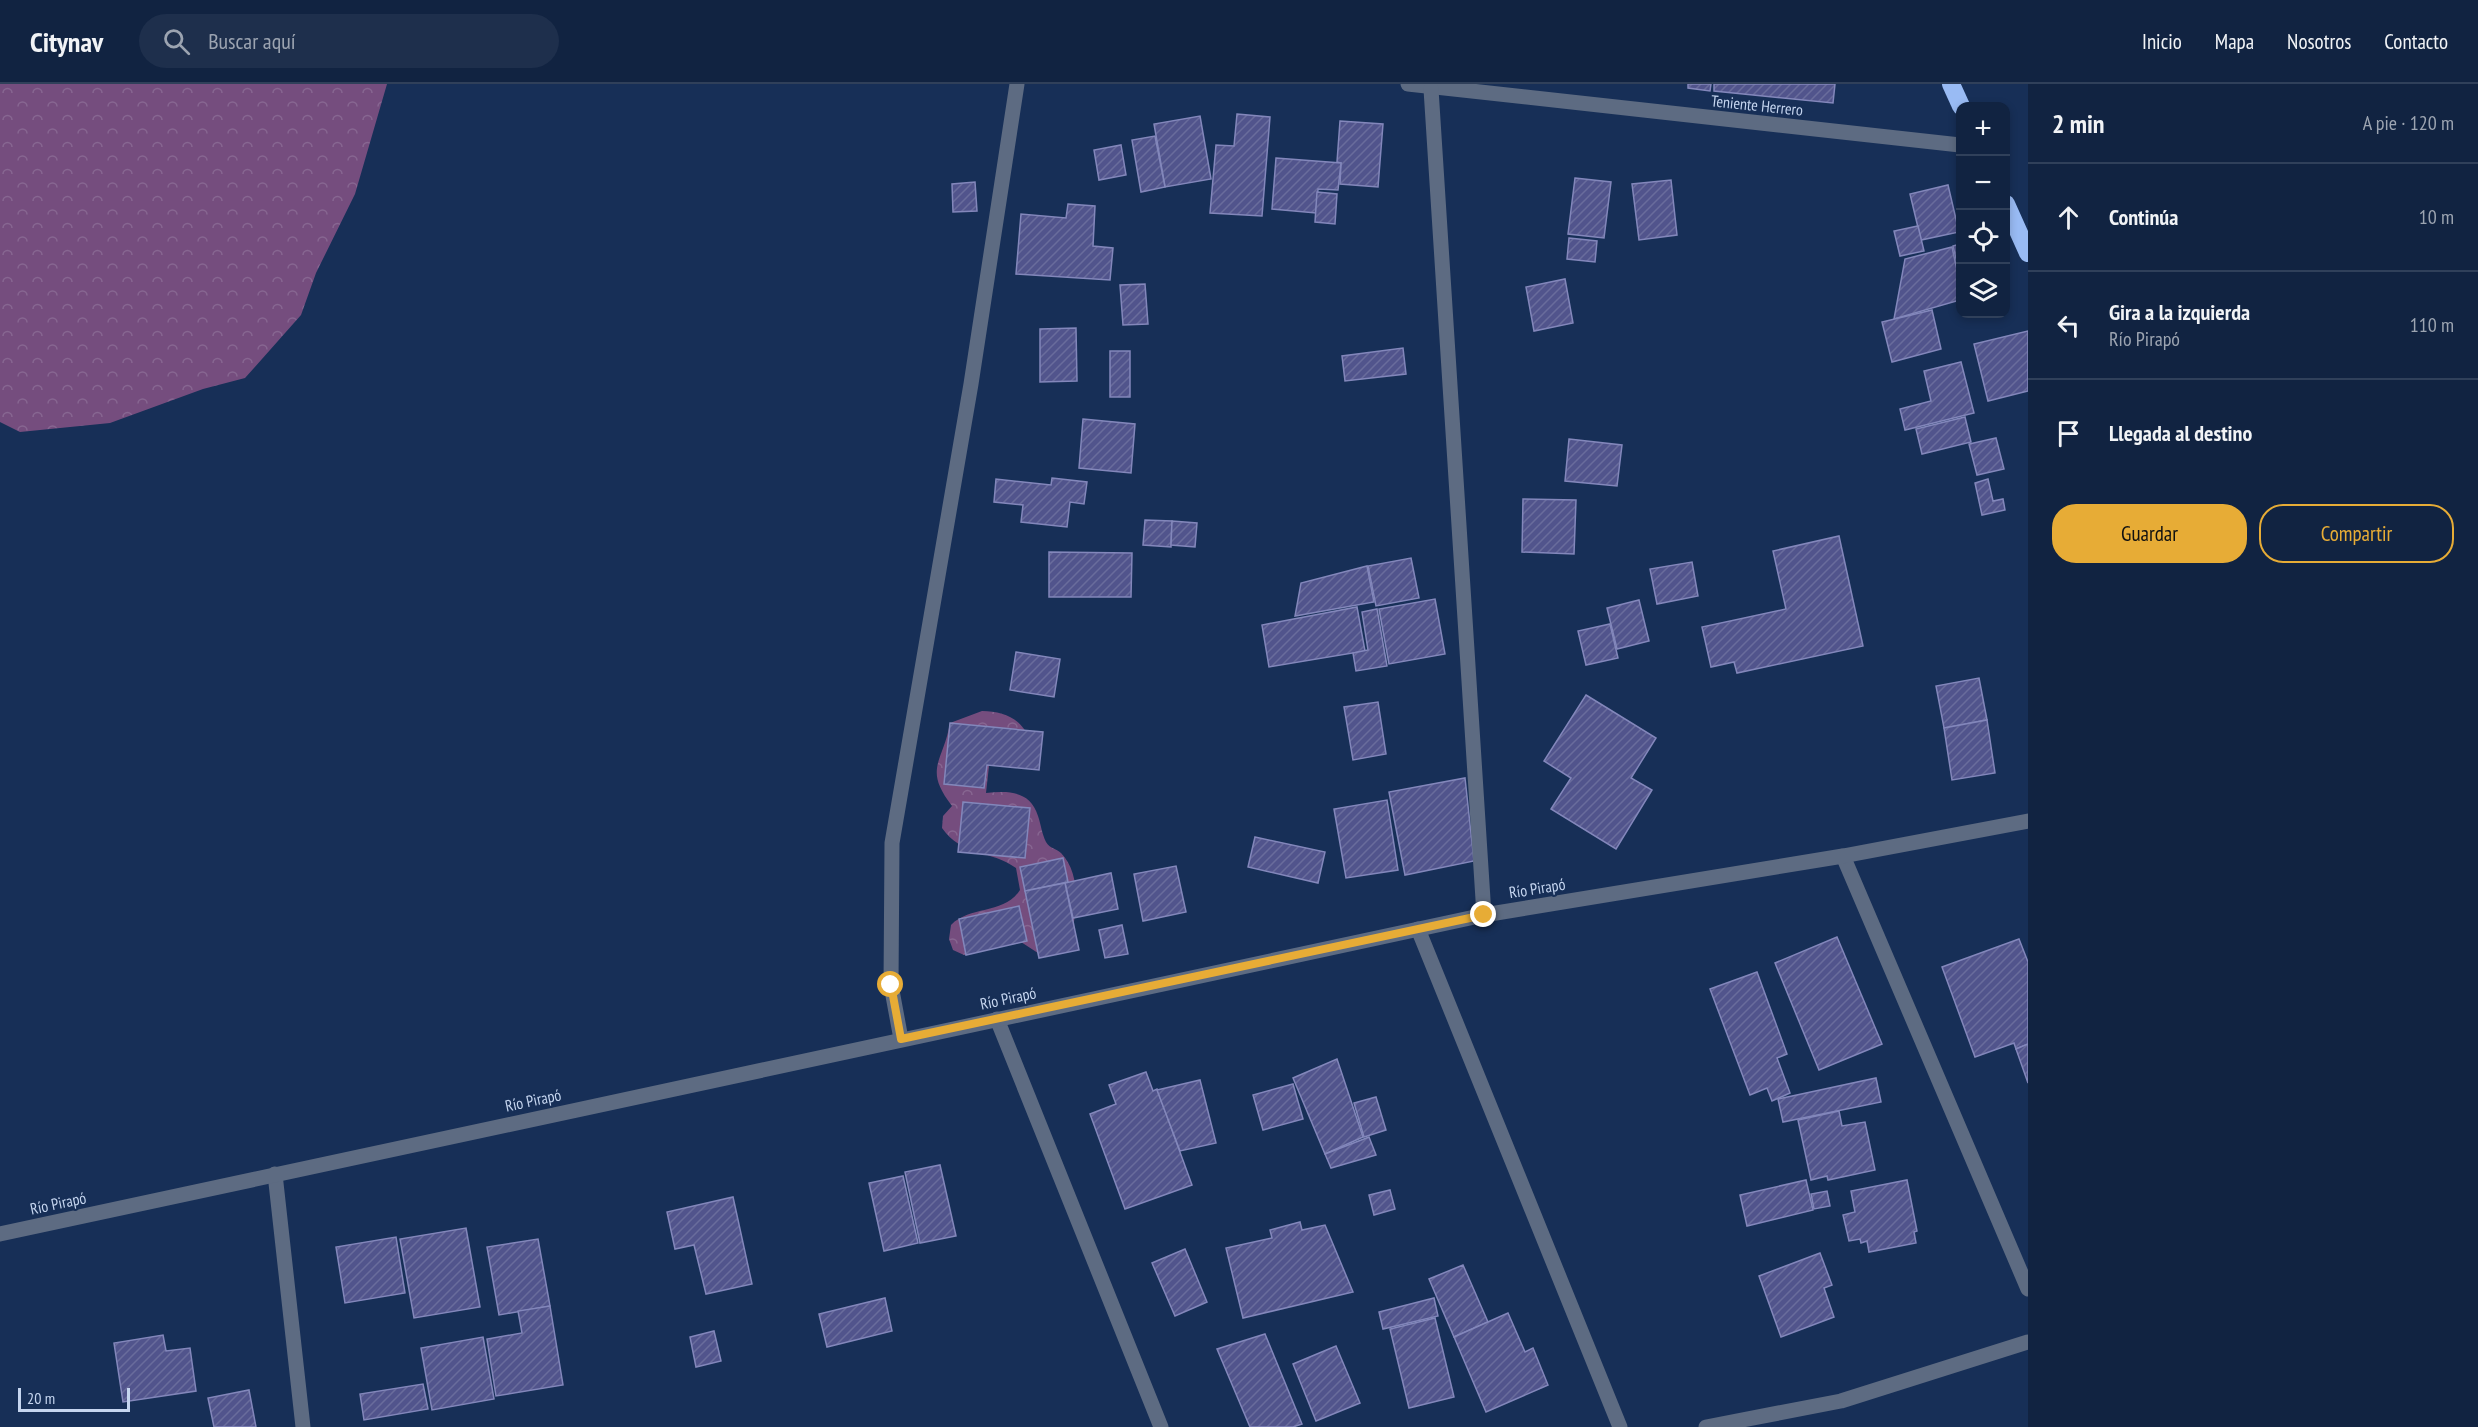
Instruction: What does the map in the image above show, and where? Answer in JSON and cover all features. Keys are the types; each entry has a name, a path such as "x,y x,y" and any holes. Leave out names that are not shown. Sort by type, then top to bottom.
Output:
{"highway":[{"path":"1951,84 1959,102"},
{"path":"2009,210 2028,253"}],"street":[{"path":"901,1039 891,985 892,843 971,384 1017,84"},
{"name":"Teniente Herrero","path":"1408,84 1956,145"},
{"path":"1431,88 1484,915"},
{"name":"Río Pirapó","path":"0,1234 1484,915 1843,856 2028,821"},
{"path":"1843,856 2028,1289"},
{"path":"1418,929 1620,1427"},
{"path":"997,1018 1161,1427"},
{"path":"275,1174 303,1427"},
{"path":"1706,1427 1842,1401 2028,1342"}],"green space":[{"path":"0,84 387,84 355,194 316,273 301,315 245,378 203,389 110,423 20,432 0,422"},
{"path":"982,711 998,713 1011,718 1022,727 1030,740 1013,758 989,766 986,793 1017,794 1030,801 1038,816 1046,842 1061,853 1067,861 1075,882 1075,917 1070,937 1041,955 1021,942 964,955 953,950 949,939 951,925 959,919 1005,903 1020,890 1016,868 997,858 958,844 942,828 943,816 952,806 938,783 937,765 950,723"}],"building":[{"path":"1688,84 1711,84 1710,91 1688,88"},
{"path":"1714,84 1835,84 1833,103 1714,91"},
{"path":"1237,114 1270,117 1262,216 1210,213 1216,145 1234,146"},
{"path":"1200,116 1211,179 1165,187 1154,124"},
{"path":"1340,121 1383,124 1378,187 1340,184 1341,163 1337,162"},
{"path":"1155,136 1165,187 1141,192 1132,140"},
{"path":"1121,145 1126,175 1099,180 1094,150"},
{"path":"1276,158 1341,163 1338,190 1318,189 1316,213 1272,209"},
{"path":"1575,178 1611,182 1604,238 1568,234"},
{"path":"1671,180 1677,235 1639,240 1632,184"},
{"path":"975,182 977,211 953,212 952,184"},
{"path":"1948,185 1956,219 1956,233 1921,240 1910,194"},
{"path":"1317,192 1337,194 1335,224 1315,222"},
{"path":"1068,204 1095,206 1093,246 1113,248 1110,280 1016,274 1021,214 1066,218"},
{"path":"1918,226 1924,251 1900,256 1894,231"},
{"path":"1569,238 1597,241 1595,262 1567,259"},
{"path":"1952,247 1956,266 1956,301 1894,319 1905,259"},
{"path":"1565,279 1573,323 1534,331 1526,287"},
{"path":"1145,284 1148,324 1123,325 1120,285"},
{"path":"1932,310 1941,349 1892,362 1882,322"},
{"path":"1076,328 1077,381 1040,382 1040,329"},
{"path":"2028,331 2028,391 1988,401 1974,344"},
{"path":"1403,348 1406,374 1345,381 1342,356"},
{"path":"1110,351 1130,351 1130,397 1110,397"},
{"path":"1961,362 1974,413 1905,430 1900,409 1931,401 1924,371"},
{"path":"1965,417 1971,442 1922,454 1916,429"},
{"path":"1083,419 1135,424 1131,473 1079,468"},
{"path":"1996,438 2004,469 1977,475 1969,444"},
{"path":"1569,439 1622,445 1617,486 1565,481"},
{"path":"1052,478 1087,482 1084,504 1070,502 1067,527 1021,522 1023,505 994,502 996,479 1051,485"},
{"path":"1988,479 1993,501 2003,499 2005,510 1982,515 1975,483"},
{"path":"1523,499 1576,500 1574,554 1522,552"},
{"path":"1145,520 1172,521 1171,547 1143,545"},
{"path":"1172,521 1197,523 1195,547 1171,545"},
{"path":"1839,536 1863,646 1737,673 1734,662 1711,667 1702,627 1786,609 1773,551"},
{"path":"1049,552 1132,553 1131,597 1049,597"},
{"path":"1411,558 1419,598 1376,606 1368,566"},
{"path":"1692,562 1698,596 1657,604 1650,569"},
{"path":"1367,566 1374,602 1295,616 1301,583"},
{"path":"1435,599 1445,654 1389,664 1379,609"},
{"path":"1639,600 1649,641 1617,649 1607,608"},
{"path":"1357,607 1365,651 1269,667 1262,625"},
{"path":"1377,609 1387,666 1356,671 1353,653 1368,650 1362,612"},
{"path":"1610,624 1618,658 1586,665 1578,631"},
{"path":"1016,652 1060,659 1054,697 1010,690"},
{"path":"1979,678 1987,720 1944,728 1936,686"},
{"path":"1586,695 1656,738 1631,778 1652,790 1616,849 1551,809 1571,778 1544,761"},
{"path":"1378,702 1386,754 1353,760 1344,707"},
{"path":"1987,720 1995,773 1952,780 1944,728"},
{"path":"950,723 1043,732 1039,770 987,765 984,788 944,784"},
{"path":"1465,778 1474,861 1405,875 1389,792"},
{"path":"1387,800 1398,870 1346,878 1334,809"},
{"path":"963,802 1030,808 1025,858 958,852"},
{"path":"1255,837 1325,852 1318,883 1248,867"},
{"path":"1063,858 1068,882 1025,891 1020,867"},
{"path":"1176,866 1186,912 1143,921 1134,874"},
{"path":"1111,873 1118,909 1073,918 1065,883"},
{"path":"1065,883 1079,950 1039,958 1025,891"},
{"path":"1019,906 1027,941 966,955 959,919"},
{"path":"1122,925 1128,954 1105,958 1099,930"},
{"path":"1837,937 1882,1044 1819,1070 1775,963"},
{"path":"2019,939 2028,962 2028,1044 2016,1049 2014,1043 1975,1057 1942,967"},
{"path":"1757,972 1787,1054 1777,1058 1790,1093 1772,1101 1767,1088 1750,1095 1710,989"},
{"path":"2028,1044 2028,1083 2016,1049"},
{"path":"1337,1059 1363,1137 1325,1154 1293,1078"},
{"path":"1146,1072 1153,1091 1157,1089 1192,1185 1125,1209 1090,1114 1116,1104 1109,1085"},
{"path":"1876,1078 1881,1102 1783,1122 1778,1099"},
{"path":"1200,1080 1216,1143 1180,1151 1157,1090"},
{"path":"1293,1084 1303,1119 1263,1130 1253,1095"},
{"path":"1376,1097 1386,1130 1364,1137 1354,1103"},
{"path":"1839,1111 1842,1126 1865,1122 1875,1170 1828,1180 1827,1176 1811,1180 1798,1120"},
{"path":"1369,1137 1376,1155 1331,1168 1325,1154"},
{"path":"940,1165 956,1236 920,1243 905,1172"},
{"path":"903,1176 918,1243 884,1251 869,1183"},
{"path":"1806,1180 1813,1210 1747,1226 1740,1195"},
{"path":"1907,1180 1917,1231 1914,1232 1916,1243 1869,1252 1867,1241 1861,1243 1860,1239 1849,1241 1843,1215 1855,1212 1851,1191"},
{"path":"1390,1190 1395,1209 1374,1215 1369,1195"},
{"path":"1827,1191 1830,1206 1814,1209 1811,1194"},
{"path":"733,1197 752,1284 706,1294 694,1245 675,1249 667,1212"},
{"path":"1300,1222 1302,1230 1325,1225 1353,1292 1243,1318 1226,1248 1272,1238 1270,1230"},
{"path":"466,1228 480,1307 414,1318 400,1239"},
{"path":"396,1237 405,1293 345,1303 336,1247"},
{"path":"538,1239 550,1306 499,1315 487,1247"},
{"path":"1185,1249 1207,1302 1175,1316 1152,1263"},
{"path":"1820,1253 1832,1285 1824,1288 1834,1317 1781,1337 1759,1276"},
{"path":"1463,1265 1488,1322 1454,1337 1429,1279"},
{"path":"885,1298 892,1331 827,1347 819,1314"},
{"path":"1434,1298 1438,1316 1383,1329 1379,1312"},
{"path":"550,1306 563,1385 496,1396 487,1339 522,1333 518,1311"},
{"path":"1508,1313 1525,1352 1533,1348 1548,1385 1486,1412 1454,1337"},
{"path":"1435,1318 1454,1397 1409,1408 1390,1329"},
{"path":"714,1331 721,1361 696,1367 690,1337"},
{"path":"1265,1334 1302,1424 1293,1427 1250,1427 1217,1349"},
{"path":"163,1335 166,1351 190,1348 196,1391 123,1402 114,1343"},
{"path":"483,1337 494,1399 432,1410 421,1348"},
{"path":"1336,1346 1360,1403 1316,1421 1293,1364"},
{"path":"423,1384 428,1409 364,1420 360,1394"},
{"path":"249,1390 256,1427 214,1427 208,1398"}],"route":[{"path":"891,985 901,1039 1484,915"}]}
